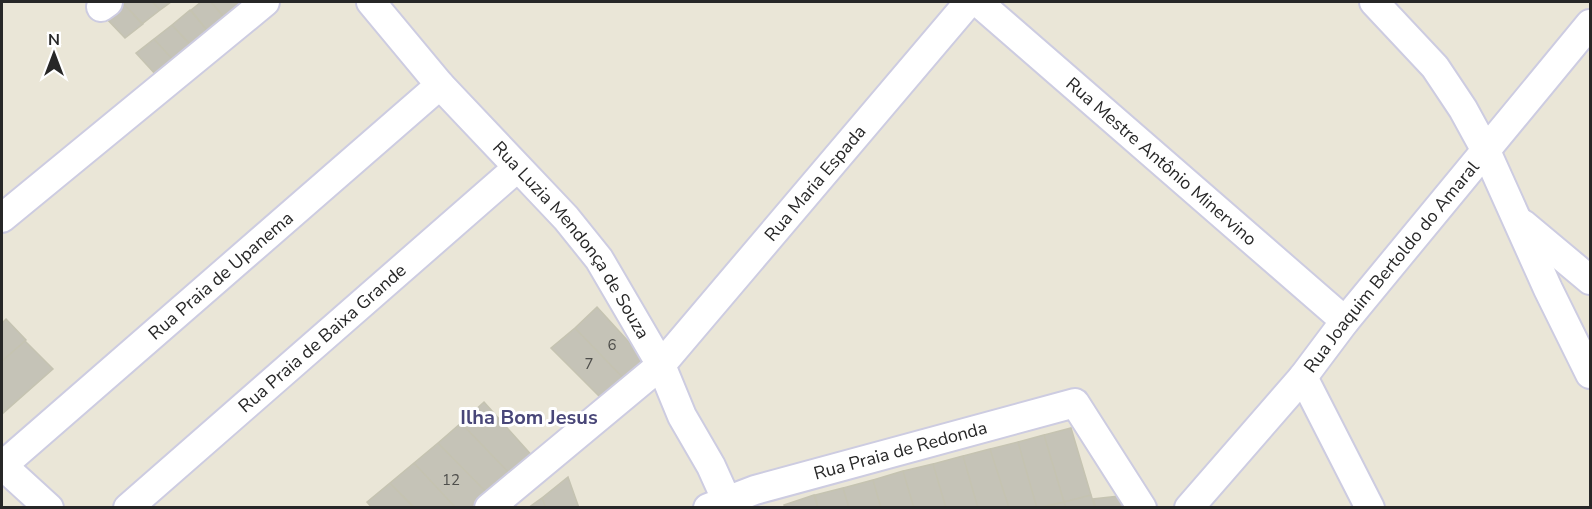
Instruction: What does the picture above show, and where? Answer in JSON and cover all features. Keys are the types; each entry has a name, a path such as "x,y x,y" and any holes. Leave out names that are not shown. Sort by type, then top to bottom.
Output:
{"street":[{"path":"2,218 265,2"},
{"name":"Rua Luzia Mendonça de Souza","path":"371,2 440,85 566,218 599,259 661,365 722,504"},
{"name":"Rua Maria Espada","path":"489,507 661,365 969,2"},
{"name":"Rua Mestre Antônio Minervino","path":"978,2 1345,321"},
{"path":"1374,2 1435,67 1486,151 1548,289 1590,374"},
{"name":"Rua Joaquim Bertoldo do Amaral","path":"1189,507 1304,377 1345,321 1590,24"},
{"name":"Rua Praia de Upanema","path":"2,466 440,85"},
{"name":"Rua Praia de Baixa Grande","path":"128,507 517,168"},
{"path":"1518,220 1590,280"},
{"path":"1304,377 1370,507"},
{"name":"Rua Praia de Redonda","path":"722,504 1075,403 1142,507"},
{"path":"2,466 33,502"}],"building":[{"path":"122,2 152,2 160,10 142,24"},
{"path":"122,2 143,24 125,38 104,16"},
{"path":"153,2 171,2 160,10"},
{"path":"201,2 211,2 227,21 210,34 191,10"},
{"path":"211,2 240,2 244,6 227,20"},
{"path":"190,10 210,34 193,47 172,25"},
{"path":"172,25 193,48 175,62 154,39"},
{"path":"154,39 175,62 157,76 136,53"},
{"path":"597,307 648,363 626,381 575,328"},
{"path":"6,319 26,340 2,361 2,323"},
{"path":"575,328 626,381 603,400 551,348"},
{"path":"25,341 53,369 2,414 2,361"},
{"path":"484,402 535,459 513,477 461,423"},
{"path":"461,423 513,477 490,496 438,443"},
{"path":"1071,428 1091,495 1064,502 1044,435"},
{"path":"1044,435 1064,502 1037,508 1018,442"},
{"path":"1018,442 1037,508 1009,508 990,449"},
{"path":"438,443 490,496 477,508 456,508 414,463"},
{"path":"990,449 1009,508 978,508 963,456"},
{"path":"963,456 978,508 946,508 933,464"},
{"path":"414,463 456,508 415,508 390,483"},
{"path":"933,464 946,508 914,508 903,471"},
{"path":"903,471 914,508 881,508 873,480"},
{"path":"568,477 579,508 546,508 542,498"},
{"path":"873,480 881,508 849,508 843,488"},
{"path":"390,483 414,508 372,508 367,502"},
{"path":"843,488 849,508 818,508 815,495"},
{"path":"814,495 818,508 785,508 784,505"},
{"path":"1091,495 1095,508 1066,508 1064,502"},
{"path":"1119,496 1124,508 1096,508 1093,499"},
{"path":"542,498 546,508 528,508"},
{"path":"1064,502 1066,508 1042,508"}],"district":[{"name":"Ilha Bom Jesus","path":"529,417"}]}
